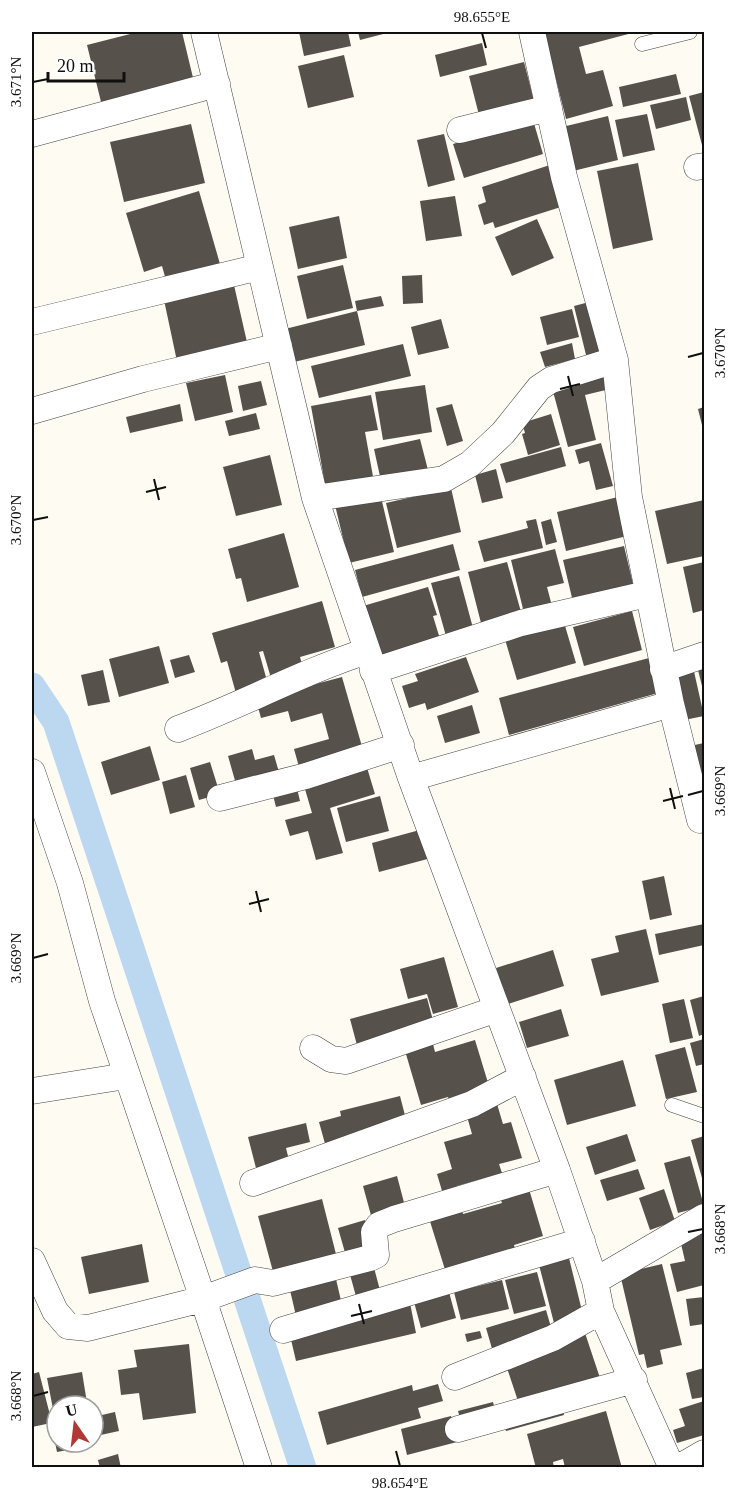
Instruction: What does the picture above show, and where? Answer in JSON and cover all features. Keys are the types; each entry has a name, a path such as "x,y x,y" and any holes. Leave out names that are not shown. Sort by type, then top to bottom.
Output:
{"street":[{"path":"204,32 315,498 411,778 582,1241 595,1281 601,1311 672,1467"},
{"path":"532,32 572,209 615,360 629,497 671,704 698,785 700,820"},
{"path":"32,134 217,84"},
{"path":"460,130 549,108"},
{"path":"32,322 260,267"},
{"path":"32,411 279,346"},
{"path":"315,498 444,479 457,474 503,433 538,388 551,380 615,360"},
{"path":"178,729 226,711 323,665 370,661 647,594"},
{"path":"663,669 705,655"},
{"path":"411,778 671,704"},
{"path":"220,798 306,776 401,745"},
{"path":"32,772 70,884 102,1001 126,1076 208,1297 259,1467"},
{"path":"313,1048 331,1059 346,1061 497,1009"},
{"path":"32,1091 126,1076"},
{"path":"253,1183 472,1104 523,1077"},
{"path":"32,1261 55,1311 68,1326 88,1328 208,1297 255,1280 273,1283 370,1258 376,1255 374,1232 379,1225 557,1170"},
{"path":"595,1281 705,1217"},
{"path":"283,1330 582,1241"},
{"path":"455,1377 542,1343 601,1311"},
{"path":"458,1429 634,1380"},
{"path":"678,1467 705,1453"}],"lane":[{"path":"642,44 690,32"},
{"path":"672,1105 705,1116"}],"building":[{"path":"138,32 182,32 195,86 103,110 87,45"},
{"path":"299,32 348,32 351,46 304,56"},
{"path":"358,32 391,32 360,40"},
{"path":"544,32 636,32 579,47 586,74 603,70 613,106 566,119"},
{"path":"482,43 487,65 440,77 435,55"},
{"path":"344,55 354,97 308,108 298,66"},
{"path":"524,62 534,101 479,115 469,76"},
{"path":"676,74 681,94 623,107 619,87"},
{"path":"704,92 704,144 702,145 689,96"},
{"path":"686,97 691,120 656,129 650,105"},
{"path":"647,114 655,150 623,157 615,120"},
{"path":"608,116 618,160 573,171 562,127"},
{"path":"533,120 543,154 464,178 453,144"},
{"path":"191,124 205,183 124,202 110,142"},
{"path":"444,134 455,180 428,187 417,140"},
{"path":"638,163 653,240 613,249 597,171"},
{"path":"550,165 564,206 495,228 493,222 484,225 478,205 486,202 482,187"},
{"path":"199,191 220,264 166,280 162,266 144,272 126,213"},
{"path":"455,196 462,236 426,241 420,201"},
{"path":"339,216 347,258 298,269 289,227"},
{"path":"537,219 554,258 512,276 495,237"},
{"path":"343,265 353,308 307,319 297,276"},
{"path":"422,275 423,303 403,304 402,276"},
{"path":"234,285 249,351 178,366 164,300"},
{"path":"381,296 384,306 357,311 355,301"},
{"path":"593,301 607,354 587,359 574,306"},
{"path":"572,309 579,337 547,345 540,317"},
{"path":"357,311 365,345 294,362 285,329"},
{"path":"441,319 449,348 418,355 411,327"},
{"path":"572,343 575,359 545,367 540,352"},
{"path":"403,344 411,376 319,398 311,366"},
{"path":"610,369 614,388 585,395 596,440 568,447 551,384"},
{"path":"225,375 233,412 195,421 186,383"},
{"path":"261,381 267,405 243,411 238,386"},
{"path":"425,385 432,432 383,440 375,392"},
{"path":"371,395 378,430 365,432 374,482 326,490 311,406"},
{"path":"180,404 183,421 130,433 126,417"},
{"path":"452,404 463,441 447,446 436,408"},
{"path":"704,407 704,433 698,409"},
{"path":"256,413 260,429 229,436 225,421"},
{"path":"551,414 560,445 528,455 522,434 525,433 522,423"},
{"path":"420,439 428,470 381,481 374,449"},
{"path":"601,443 613,486 596,490 589,461 579,464 575,450"},
{"path":"561,447 566,466 506,483 500,464"},
{"path":"270,455 282,505 236,516 223,467"},
{"path":"496,469 503,498 482,503 475,475"},
{"path":"451,488 461,532 397,548 386,503"},
{"path":"380,493 394,552 349,563 335,505"},
{"path":"618,497 627,536 566,551 557,512"},
{"path":"704,500 704,556 667,564 655,511"},
{"path":"536,519 543,548 484,562 478,541 528,528 526,521"},
{"path":"551,519 557,542 546,545 541,522"},
{"path":"284,533 299,587 247,602 241,578 236,579 228,549"},
{"path":"453,544 460,570 362,597 355,570"},
{"path":"624,546 634,588 573,602 563,560"},
{"path":"555,549 564,583 547,587 552,606 524,613 511,560"},
{"path":"507,562 521,612 481,623 468,572"},
{"path":"704,562 704,610 693,613 683,567"},
{"path":"459,576 473,628 446,636 431,583"},
{"path":"428,587 437,615 433,616 440,639 381,655 363,606"},
{"path":"322,601 335,647 300,657 303,668 271,678 263,651 259,652 269,688 237,697 227,661 221,663 212,633"},
{"path":"632,611 642,650 584,666 573,627"},
{"path":"563,619 576,663 517,680 504,636"},
{"path":"159,646 169,683 119,697 109,659"},
{"path":"189,655 195,672 175,678 170,660"},
{"path":"466,657 479,692 427,710 425,703 409,708 402,686 418,681 415,674"},
{"path":"649,658 658,693 509,735 499,698"},
{"path":"704,664 704,694 697,666"},
{"path":"693,667 704,716 684,720 674,671"},
{"path":"103,670 110,702 88,706 81,675"},
{"path":"342,677 363,750 301,774 294,749 329,739 322,713 291,722 288,711 261,718 256,700"},
{"path":"472,705 480,733 445,743 437,716"},
{"path":"704,743 704,774 698,776 690,746"},
{"path":"150,746 160,780 111,795 101,762"},
{"path":"252,749 255,760 274,755 281,779 238,791 228,756"},
{"path":"365,761 375,794 330,808 343,853 316,860 308,831 290,836 285,820 312,813 302,779"},
{"path":"210,762 220,794 199,800 190,768"},
{"path":"186,775 195,807 170,814 162,782"},
{"path":"295,780 300,801 276,807 271,787"},
{"path":"380,796 389,831 346,842 337,808"},
{"path":"427,828 435,857 379,872 372,843"},
{"path":"664,876 672,915 650,920 642,881"},
{"path":"704,924 704,945 659,955 655,934"},
{"path":"646,929 659,982 601,996 591,959 619,952 615,936"},
{"path":"553,950 564,986 508,1004 496,968"},
{"path":"444,957 458,1007 433,1014 427,994 408,999 400,969"},
{"path":"704,996 704,1034 699,1036 690,1000"},
{"path":"427,998 435,1028 358,1049 350,1019"},
{"path":"684,999 693,1038 670,1043 662,1004"},
{"path":"561,1009 569,1036 527,1048 519,1022"},
{"path":"431,1036 435,1052 475,1040 489,1086 451,1105 448,1097 421,1105 403,1044"},
{"path":"704,1039 704,1064 696,1066 690,1043"},
{"path":"685,1047 697,1092 666,1099 655,1055"},
{"path":"623,1060 636,1106 567,1125 554,1080"},
{"path":"400,1096 408,1127 327,1151 319,1122 341,1116 340,1111"},
{"path":"497,1104 503,1124 511,1122 522,1158 499,1164 502,1173 457,1186 460,1196 445,1201 437,1174 452,1169 444,1142 472,1134 466,1113"},
{"path":"306,1123 310,1142 286,1148 289,1160 256,1168 248,1137"},
{"path":"627,1134 636,1161 595,1175 586,1147"},
{"path":"704,1136 704,1185 691,1140"},
{"path":"690,1156 704,1206 678,1213 664,1163"},
{"path":"638,1169 645,1189 607,1201 600,1180"},
{"path":"397,1176 406,1210 372,1219 363,1186"},
{"path":"529,1189 543,1236 514,1245 516,1252 447,1276 428,1215 460,1205 463,1214 502,1203 500,1198"},
{"path":"664,1189 675,1221 650,1230 639,1198"},
{"path":"322,1199 338,1262 275,1279 258,1216"},
{"path":"365,1220 374,1256 348,1263 338,1228"},
{"path":"704,1229 704,1285 677,1292 670,1264 685,1261 679,1235"},
{"path":"142,1244 149,1282 89,1294 81,1257"},
{"path":"568,1254 583,1315 554,1323 538,1261"},
{"path":"373,1264 381,1294 357,1300 349,1271"},
{"path":"662,1264 682,1345 660,1350 663,1364 647,1368 644,1354 639,1355 620,1274"},
{"path":"537,1272 546,1306 514,1314 505,1280"},
{"path":"335,1275 343,1309 297,1320 289,1286"},
{"path":"502,1280 509,1309 461,1320 454,1292"},
{"path":"449,1292 456,1318 421,1328 414,1302"},
{"path":"704,1297 704,1324 690,1326 686,1299"},
{"path":"410,1303 416,1333 296,1361 289,1331"},
{"path":"546,1310 553,1334 493,1352 486,1328"},
{"path":"480,1331 482,1338 467,1342 465,1334"},
{"path":"585,1333 602,1384 521,1410 504,1359"},
{"path":"189,1344 196,1413 143,1420 139,1393 121,1395 118,1370 137,1367 134,1350"},
{"path":"704,1368 704,1397 692,1399 686,1373"},
{"path":"39,1372 45,1395 45,1424 32,1427 32,1374"},
{"path":"82,1372 86,1394 50,1394 47,1378"},
{"path":"438,1384 443,1401 418,1408 421,1418 327,1445 318,1412 412,1385 413,1391"},
{"path":"704,1401 704,1435 677,1443 673,1430 685,1426 679,1409"},
{"path":"493,1402 496,1413 461,1422 458,1411"},
{"path":"561,1403 564,1415 506,1431 502,1420"},
{"path":"606,1411 622,1468 565,1468 563,1459 553,1462 554,1468 536,1468 527,1434"},
{"path":"115,1412 119,1431 105,1434 105,1414"},
{"path":"451,1416 457,1442 407,1455 401,1429"},
{"path":"118,1454 121,1468 100,1468 98,1460"}],"waterway":[{"path":"32,686 56,722 303,1468"}]}
